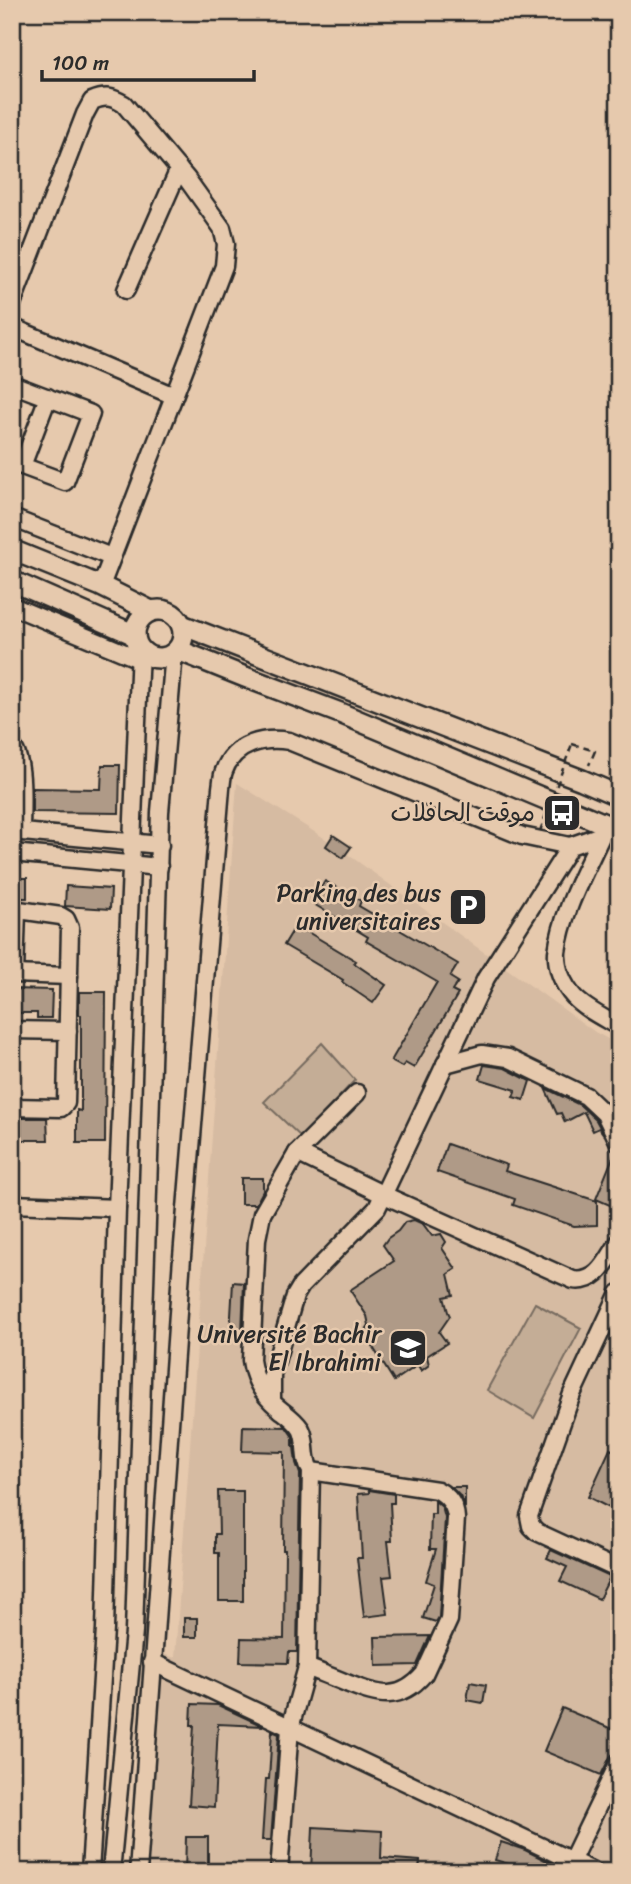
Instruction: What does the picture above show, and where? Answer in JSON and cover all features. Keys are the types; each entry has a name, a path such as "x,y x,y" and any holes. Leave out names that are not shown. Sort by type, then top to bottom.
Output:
{"main road":[{"path":"12,550 101,586 151,611 166,610 182,625 183,640 176,651 160,658 152,657 12,581"},
{"path":"138,648 139,620 151,611"},
{"path":"182,625 619,796"},
{"path":"176,651 340,713 609,830"}],"street":[{"path":"12,304 85,114 92,100 103,96 112,97 124,104 179,169 222,228 226,244 224,266 101,586"},
{"path":"126,290 179,169"},
{"path":"12,327 174,396"},
{"path":"12,384 48,397 91,414 65,482 22,466 48,397"},
{"path":"12,518 111,557"},
{"path":"12,606 138,648 117,1208 105,1629 90,1872"},
{"path":"111,1872 134,1632 160,812 176,651"},
{"path":"138,1872 183,1243 224,771 232,757 246,746 260,740 289,741 522,836 570,846 609,830"},
{"path":"12,746 17,751 20,762 17,831 160,845"},
{"path":"609,830 571,903 557,951 557,960 563,981 574,998 619,1027"},
{"path":"272,1401 272,1375 295,1296 377,1208 486,978 570,846"},
{"path":"12,853 159,867"},
{"path":"12,1107 61,1108 66,1104 69,975 69,928 66,919 15,910 13,974 69,975"},
{"path":"12,1030 68,1031"},
{"path":"445,1064 482,1054 508,1058 586,1096 604,1114 619,1143"},
{"path":"279,1872 290,1728 307,1667 311,1471 302,1431 293,1418 278,1408 256,1382 251,1360 257,1239 262,1214 297,1153 357,1093"},
{"path":"297,1153 573,1280 585,1280 596,1275 619,1242"},
{"path":"12,1204 117,1208"},
{"path":"619,1293 572,1394 530,1511 530,1521 537,1532 619,1570"},
{"path":"307,1667 380,1695 400,1692 424,1674 449,1620 456,1518 453,1505 447,1496 437,1490 311,1471"},
{"path":"152,1662 568,1866 596,1872"},
{"path":"568,1866 619,1762"}],"path":[{"path":"540,831 572,744 594,751"}],"shaded area":[{"name":"Université Bachir El Ibrahimi","path":"237,783 332,843 595,1032 619,1045 619,1872 138,1872 156,1651 175,1658"},
{"path":"322,1043 355,1080 301,1137 264,1102"},
{"path":"535,1303 581,1328 534,1418 487,1390"}],"building":[{"path":"102,765 120,765 119,813 32,812 32,788 101,789"},
{"path":"333,835 351,847 343,858 326,846"},
{"path":"12,878 27,878 27,898 12,898"},
{"path":"325,881 361,901 359,906 458,964 450,977 458,982 452,991 458,994 414,1068 405,1063 402,1067 391,1061 437,982 366,941 368,937 312,903"},
{"path":"66,886 111,889 110,909 65,906"},
{"path":"296,925 356,961 354,963 386,985 373,1003 342,982 343,980 284,945"},
{"path":"12,989 52,990 51,1018 37,1018 37,1013 12,1013"},
{"path":"79,992 106,992 105,1143 77,1143 77,1110 81,1111"},
{"path":"484,1065 505,1068 530,1081 524,1100 513,1097 516,1090 480,1079"},
{"path":"545,1088 580,1105 596,1120 604,1135 599,1128 593,1131 584,1112 565,1122 561,1113 557,1114"},
{"path":"12,1118 47,1118 48,1140 12,1140"},
{"path":"447,1144 507,1165 505,1171 597,1201 597,1225 574,1226 513,1205 515,1199 437,1172"},
{"path":"615,1152 619,1153 619,1209 596,1199"},
{"path":"241,1178 263,1178 263,1191 256,1204 241,1204"},
{"path":"414,1220 423,1224 432,1236 441,1234 446,1242 442,1248 456,1269 448,1274 453,1295 444,1297 450,1316 439,1332 447,1343 427,1356 429,1365 421,1371 418,1365 394,1381 364,1333 369,1325 367,1316 350,1290 394,1261 383,1245 405,1222"},
{"path":"233,1282 244,1283 242,1334 230,1333"},
{"path":"243,1426 286,1427 293,1437 300,1474 297,1652 289,1652 288,1663 240,1662 241,1638 284,1639 284,1452 242,1451"},
{"path":"610,1449 619,1453 619,1504 615,1511 588,1497"},
{"path":"451,1487 465,1487 465,1508 460,1496"},
{"path":"369,1490 394,1494 394,1503 390,1503 392,1541 388,1541 392,1576 383,1577 388,1614 364,1617 357,1558 362,1558 358,1494 369,1493"},
{"path":"218,1491 243,1491 243,1601 219,1601 219,1553 215,1553 215,1534 219,1534"},
{"path":"435,1501 442,1507 445,1518 439,1617 436,1622 423,1618 434,1584 426,1581 436,1549 430,1549 431,1514 435,1514"},
{"path":"551,1550 610,1577 599,1599 560,1581 567,1567 547,1558"},
{"path":"184,1618 197,1618 197,1637 184,1637"},
{"path":"430,1636 417,1665 376,1666 375,1637"},
{"path":"470,1682 486,1685 483,1703 467,1700"},
{"path":"192,1704 218,1705 263,1726 218,1724 214,1807 189,1805 194,1725 191,1725"},
{"path":"562,1708 619,1732 619,1752 610,1757 601,1775 544,1751"},
{"path":"272,1731 279,1734 271,1840 262,1840 266,1779 269,1779"},
{"path":"313,1827 382,1831 381,1858 420,1861 419,1872 311,1872"},
{"path":"186,1837 208,1837 208,1872 185,1872"},
{"path":"501,1842 525,1850 557,1866 556,1872 517,1872 519,1867 495,1860"}],"place":[{"name":"موقت الحافلات","path":"562,813"},
{"name":"Parking des bus universitaires","path":"468,907"},
{"name":"Université Bachir El Ibrahimi","path":"408,1348"}]}
